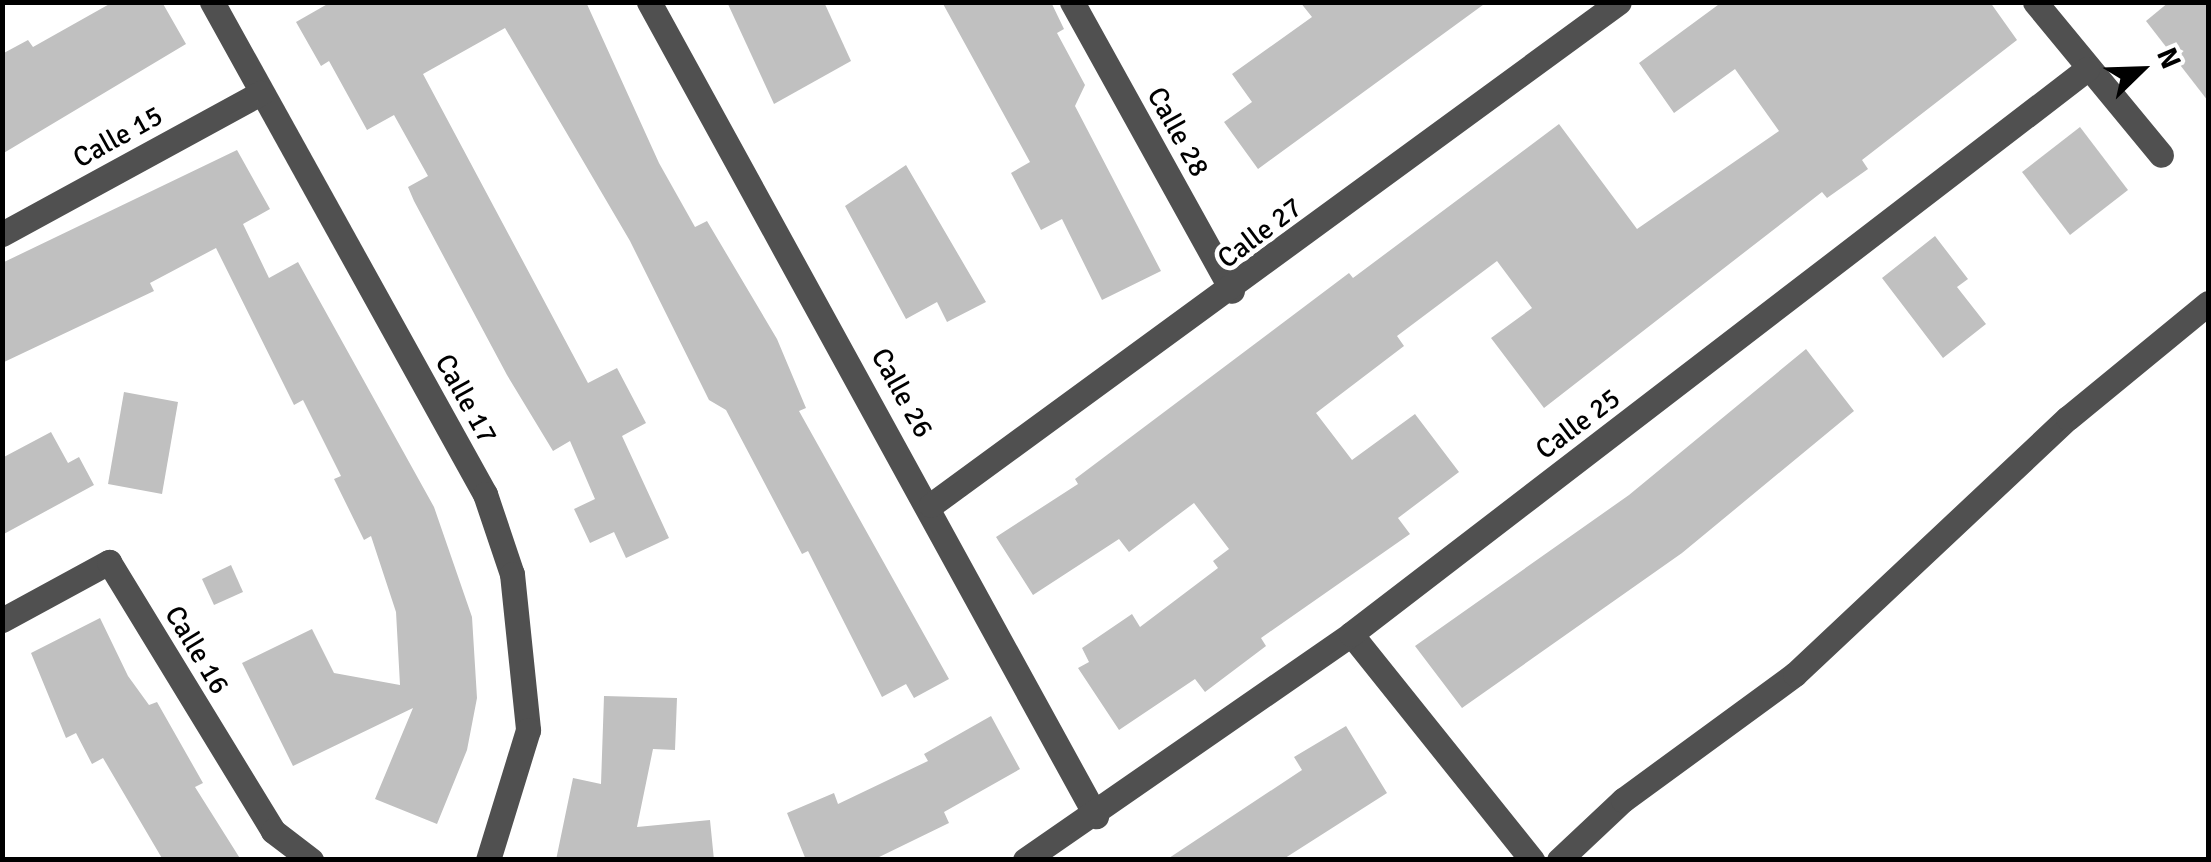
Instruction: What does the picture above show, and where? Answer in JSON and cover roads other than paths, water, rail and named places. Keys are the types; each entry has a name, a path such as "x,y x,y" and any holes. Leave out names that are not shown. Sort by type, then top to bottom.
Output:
{"street":[{"name":"Calle 17","path":"212,2 485,494 512,574 528,730 488,860"},
{"name":"Calle 26","path":"649,2 931,505 1096,816"},
{"name":"Calle 28","path":"1072,2 1232,291"},
{"name":"Calle 27","path":"931,505 1232,291 1619,2"},
{"path":"2034,2 2161,155"},
{"name":"Calle 25","path":"1024,860 1096,816 1351,634 2088,69"},
{"name":"Calle 15","path":"2,234 261,93"},
{"path":"1559,860 1623,800 1794,674 2068,418 2208,303"},
{"name":"Calle 16","path":"2,620 109,562 272,831 312,860"},
{"path":"1351,634 1532,860"}]}
